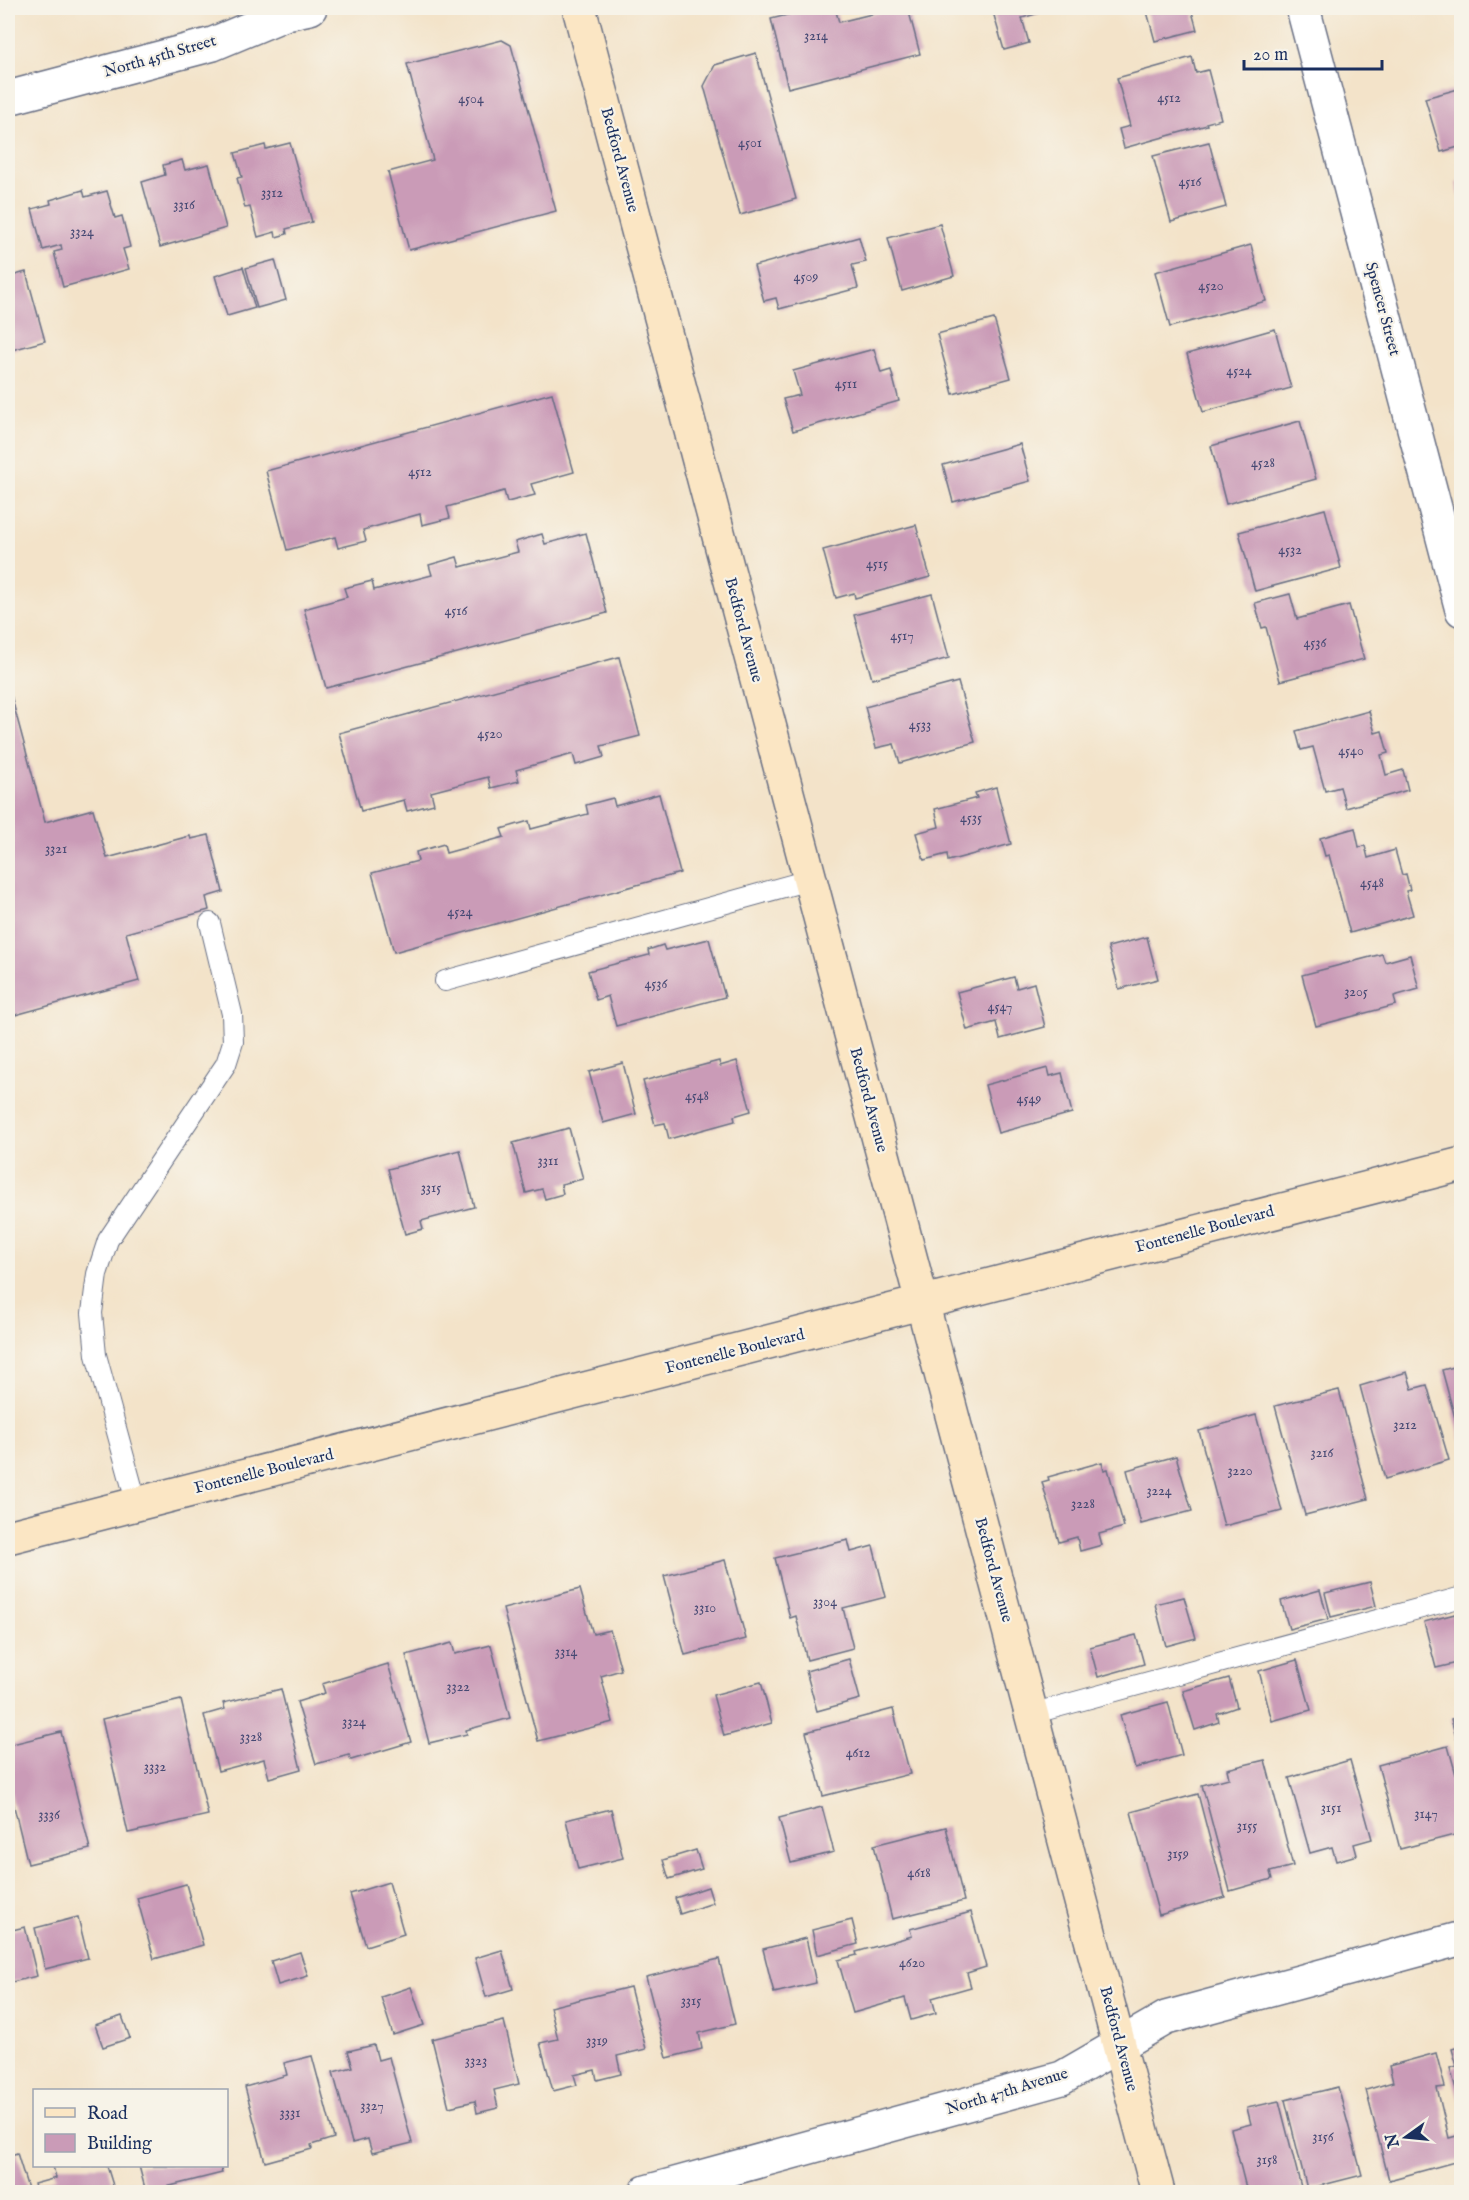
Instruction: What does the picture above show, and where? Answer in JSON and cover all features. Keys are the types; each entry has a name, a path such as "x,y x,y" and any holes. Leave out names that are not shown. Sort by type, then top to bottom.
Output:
{"street":[{"name":"Bedford Avenue","path":"579,8 1158,2193"},
{"name":"Spencer Street","path":"1303,8 1461,610"},
{"name":"North 45th Street","path":"8,98 213,44 298,9"},
{"name":"Fontenelle Boulevard","path":"8,1537 1461,1164"},
{"name":"North 47th Avenue","path":"646,2193 1062,2078 1120,2047 1166,2018 1461,1938"}],"lane":[{"path":"445,981 809,880"},
{"path":"137,1505 96,1355 92,1313 97,1274 108,1240 226,1064 232,1042 232,1014 210,923"},
{"path":"1031,1714 1461,1597"}],"building":[{"path":"815,8 835,8 839,22 896,8 908,8 920,54 788,88 771,19"},
{"path":"1008,8 1056,8 1022,18 1029,43 1004,50 993,12"},
{"path":"1146,8 1191,8 1197,30 1155,41"},
{"path":"502,40 511,45 556,211 409,250 388,172 433,160 407,64"},
{"path":"756,53 796,199 740,215 704,86 715,65"},
{"path":"1192,57 1196,73 1208,70 1221,119 1124,148 1119,129 1130,126 1117,78"},
{"path":"1462,88 1462,146 1441,152 1425,98"},
{"path":"1209,142 1226,207 1171,222 1153,156"},
{"path":"290,143 312,222 286,229 287,234 276,237 275,232 258,237 250,207 245,208 237,178 242,177 235,153 265,145 266,149"},
{"path":"182,160 185,170 209,164 226,228 160,247 142,182 165,175 163,165"},
{"path":"1462,182 1462,201 1461,201 1456,183"},
{"path":"83,190 85,197 107,191 115,218 122,216 130,247 123,249 129,269 63,287 54,252 62,250 61,245 43,250 32,209 51,204 50,200"},
{"path":"940,224 954,276 902,291 888,238"},
{"path":"859,237 866,262 852,265 858,288 779,309 776,298 764,301 754,266"},
{"path":"1251,245 1266,301 1170,327 1155,272"},
{"path":"275,260 286,300 257,308 246,268"},
{"path":"243,267 255,308 227,316 215,276"},
{"path":"26,272 45,341 8,351 8,277"},
{"path":"994,319 1011,378 953,394 937,334"},
{"path":"1275,329 1291,388 1203,412 1187,354"},
{"path":"874,349 881,373 891,370 899,401 793,431 783,399 800,395 793,371"},
{"path":"552,393 574,472 531,484 535,495 507,502 504,491 447,507 450,518 422,525 420,514 363,530 366,541 338,548 335,537 287,550 266,471"},
{"path":"1300,421 1316,479 1226,504 1211,446"},
{"path":"1020,444 1030,481 953,502 943,465"},
{"path":"1325,509 1341,568 1255,591 1239,532"},
{"path":"916,525 930,577 855,598 854,593 836,598 823,550"},
{"path":"586,533 607,613 326,688 304,609 347,597 344,588 372,581 374,590 432,575 429,565 457,557 460,567 518,552 515,542 542,534 545,544"},
{"path":"932,594 949,658 872,679 854,615"},
{"path":"1290,594 1297,619 1349,605 1364,659 1280,681 1266,627 1262,628 1255,603"},
{"path":"619,657 640,736 601,746 604,757 576,765 573,754 516,770 519,781 491,788 488,777 431,792 434,804 407,811 404,800 361,811 339,733"},
{"path":"958,682 975,742 900,763 894,744 876,748 865,707"},
{"path":"8,684 45,822 93,809 107,858 190,836 191,839 209,835 223,892 206,897 209,910 126,933 139,981 8,1017"},
{"path":"1369,711 1375,733 1382,731 1388,753 1381,755 1386,775 1403,770 1408,790 1346,808 1340,787 1325,791 1313,747 1301,750 1296,731"},
{"path":"996,787 1011,844 948,861 947,854 924,860 916,833 939,827 935,809 977,798 975,793"},
{"path":"659,794 680,873 394,952 372,873 418,861 416,852 444,844 446,853 504,837 501,829 529,821 531,829 588,814 586,805 613,798 615,806"},
{"path":"1355,828 1359,847 1365,846 1368,858 1395,850 1402,875 1406,874 1410,890 1406,891 1413,915 1350,933 1329,855 1325,856 1320,838"},
{"path":"1147,937 1158,979 1119,989 1108,947"},
{"path":"709,939 725,997 616,1026 608,996 596,1000 588,971 649,955 648,950 663,945 665,950"},
{"path":"1382,954 1385,962 1410,955 1419,989 1394,996 1396,1005 1316,1026 1302,975"},
{"path":"1014,977 1017,988 1034,983 1045,1027 1000,1039 996,1022 967,1030 957,992"},
{"path":"719,1061 720,1066 737,1061 751,1111 734,1116 735,1121 669,1139 665,1123 655,1125 643,1081"},
{"path":"623,1063 636,1114 603,1123 589,1072"},
{"path":"1048,1068 1050,1076 1062,1073 1072,1113 998,1133 985,1085"},
{"path":"569,1128 583,1179 561,1184 563,1194 545,1199 542,1189 526,1193 513,1143"},
{"path":"460,1150 474,1207 421,1221 423,1229 405,1234 388,1169"},
{"path":"1462,1365 1462,1440 1461,1440 1442,1370"},
{"path":"1407,1372 1412,1389 1427,1385 1449,1460 1385,1479 1360,1386"},
{"path":"1339,1390 1368,1499 1305,1515 1275,1406"},
{"path":"1256,1415 1282,1511 1224,1526 1199,1431"},
{"path":"1176,1456 1192,1511 1141,1524 1127,1470"},
{"path":"1102,1462 1104,1470 1108,1469 1124,1527 1099,1534 1102,1545 1080,1551 1077,1537 1059,1542 1042,1482 1049,1480 1048,1477"},
{"path":"848,1540 851,1552 873,1546 886,1597 843,1608 853,1648 807,1660 796,1616 790,1618 775,1558"},
{"path":"725,1560 746,1639 685,1655 664,1576"},
{"path":"1370,1582 1376,1606 1331,1617 1325,1593"},
{"path":"580,1589 593,1634 610,1630 621,1670 601,1676 613,1722 538,1741 503,1609"},
{"path":"1320,1590 1328,1619 1289,1629 1281,1601"},
{"path":"1184,1597 1196,1638 1166,1646 1155,1604"},
{"path":"1455,1614 1462,1638 1462,1662 1436,1668 1424,1622"},
{"path":"1136,1635 1144,1664 1098,1677 1090,1647"},
{"path":"452,1643 455,1654 491,1645 510,1718 466,1730 467,1734 429,1743 406,1655"},
{"path":"849,1659 860,1699 817,1711 806,1671"},
{"path":"1297,1660 1311,1710 1272,1721 1259,1671"},
{"path":"388,1664 411,1742 351,1760 349,1755 316,1764 297,1702 325,1693 322,1684"},
{"path":"1229,1678 1237,1707 1217,1714 1219,1722 1195,1730 1183,1691"},
{"path":"761,1682 772,1723 724,1736 713,1695"},
{"path":"281,1689 301,1769 269,1778 264,1759 218,1771 204,1715 225,1709 223,1703"},
{"path":"181,1700 208,1815 128,1833 102,1719"},
{"path":"1168,1702 1182,1755 1135,1768 1120,1715"},
{"path":"893,1709 910,1774 823,1796 806,1732"},
{"path":"1462,1716 1462,1755 1461,1755 1451,1719"},
{"path":"61,1732 90,1849 28,1864 8,1782 8,1745"},
{"path":"1448,1746 1462,1796 1462,1833 1400,1849 1378,1765"},
{"path":"1265,1760 1293,1866 1270,1872 1272,1879 1230,1891 1202,1785 1229,1778 1227,1769"},
{"path":"1350,1760 1372,1839 1354,1844 1357,1855 1336,1861 1332,1847 1310,1853 1289,1778"},
{"path":"1198,1794 1225,1897 1159,1915 1131,1812"},
{"path":"822,1807 834,1852 791,1863 779,1818"},
{"path":"611,1809 623,1858 578,1869 566,1820"},
{"path":"946,1827 964,1901 892,1919 874,1845"},
{"path":"696,1850 702,1869 669,1879 663,1860"},
{"path":"389,1882 404,1934 366,1946 350,1894"},
{"path":"186,1884 203,1945 154,1959 137,1898"},
{"path":"708,1887 713,1903 680,1914 675,1898"},
{"path":"971,1912 986,1967 967,1973 971,1987 932,1998 936,2013 911,2020 905,1998 853,2013 838,1960 857,1955 856,1952 912,1936 910,1929"},
{"path":"78,1917 88,1958 45,1969 35,1928"},
{"path":"852,1920 858,1944 817,1955 812,1930"},
{"path":"25,1927 37,1976 8,1983 8,1931"},
{"path":"806,1938 816,1983 774,1993 763,1949"},
{"path":"502,1950 513,1989 486,1997 475,1958"},
{"path":"300,1952 308,1976 278,1985 271,1961"},
{"path":"719,1959 735,2024 699,2033 702,2049 667,2058 646,1977"},
{"path":"411,1987 424,2025 393,2035 381,1997"},
{"path":"630,1987 646,2049 617,2056 621,2074 597,2080 595,2070 574,2075 577,2085 553,2091 540,2043 558,2039 550,2007"},
{"path":"122,2016 130,2038 103,2047 95,2025"},
{"path":"504,2021 519,2084 494,2090 498,2108 477,2113 475,2101 449,2107 432,2039"},
{"path":"374,2045 378,2060 389,2057 412,2143 372,2153 368,2139 352,2143 333,2072 353,2067 348,2051"},
{"path":"1462,2046 1461,2106 1450,2068 1457,2066 1452,2049"},
{"path":"1436,2053 1445,2087 1437,2088 1449,2138 1460,2135 1462,2160 1389,2180 1366,2090 1393,2082 1389,2066"},
{"path":"312,2056 334,2138 311,2145 312,2149 265,2162 245,2087 287,2075 284,2063"},
{"path":"1338,2087 1362,2175 1307,2189 1285,2100"},
{"path":"1279,2101 1302,2191 1247,2192 1231,2129 1251,2124 1247,2108"},
{"path":"17,2153 29,2192 8,2192 8,2156"},
{"path":"53,2167 107,2167 115,2192 36,2192 34,2184 56,2178"},
{"path":"139,2167 220,2167 222,2173 146,2192"}]}
